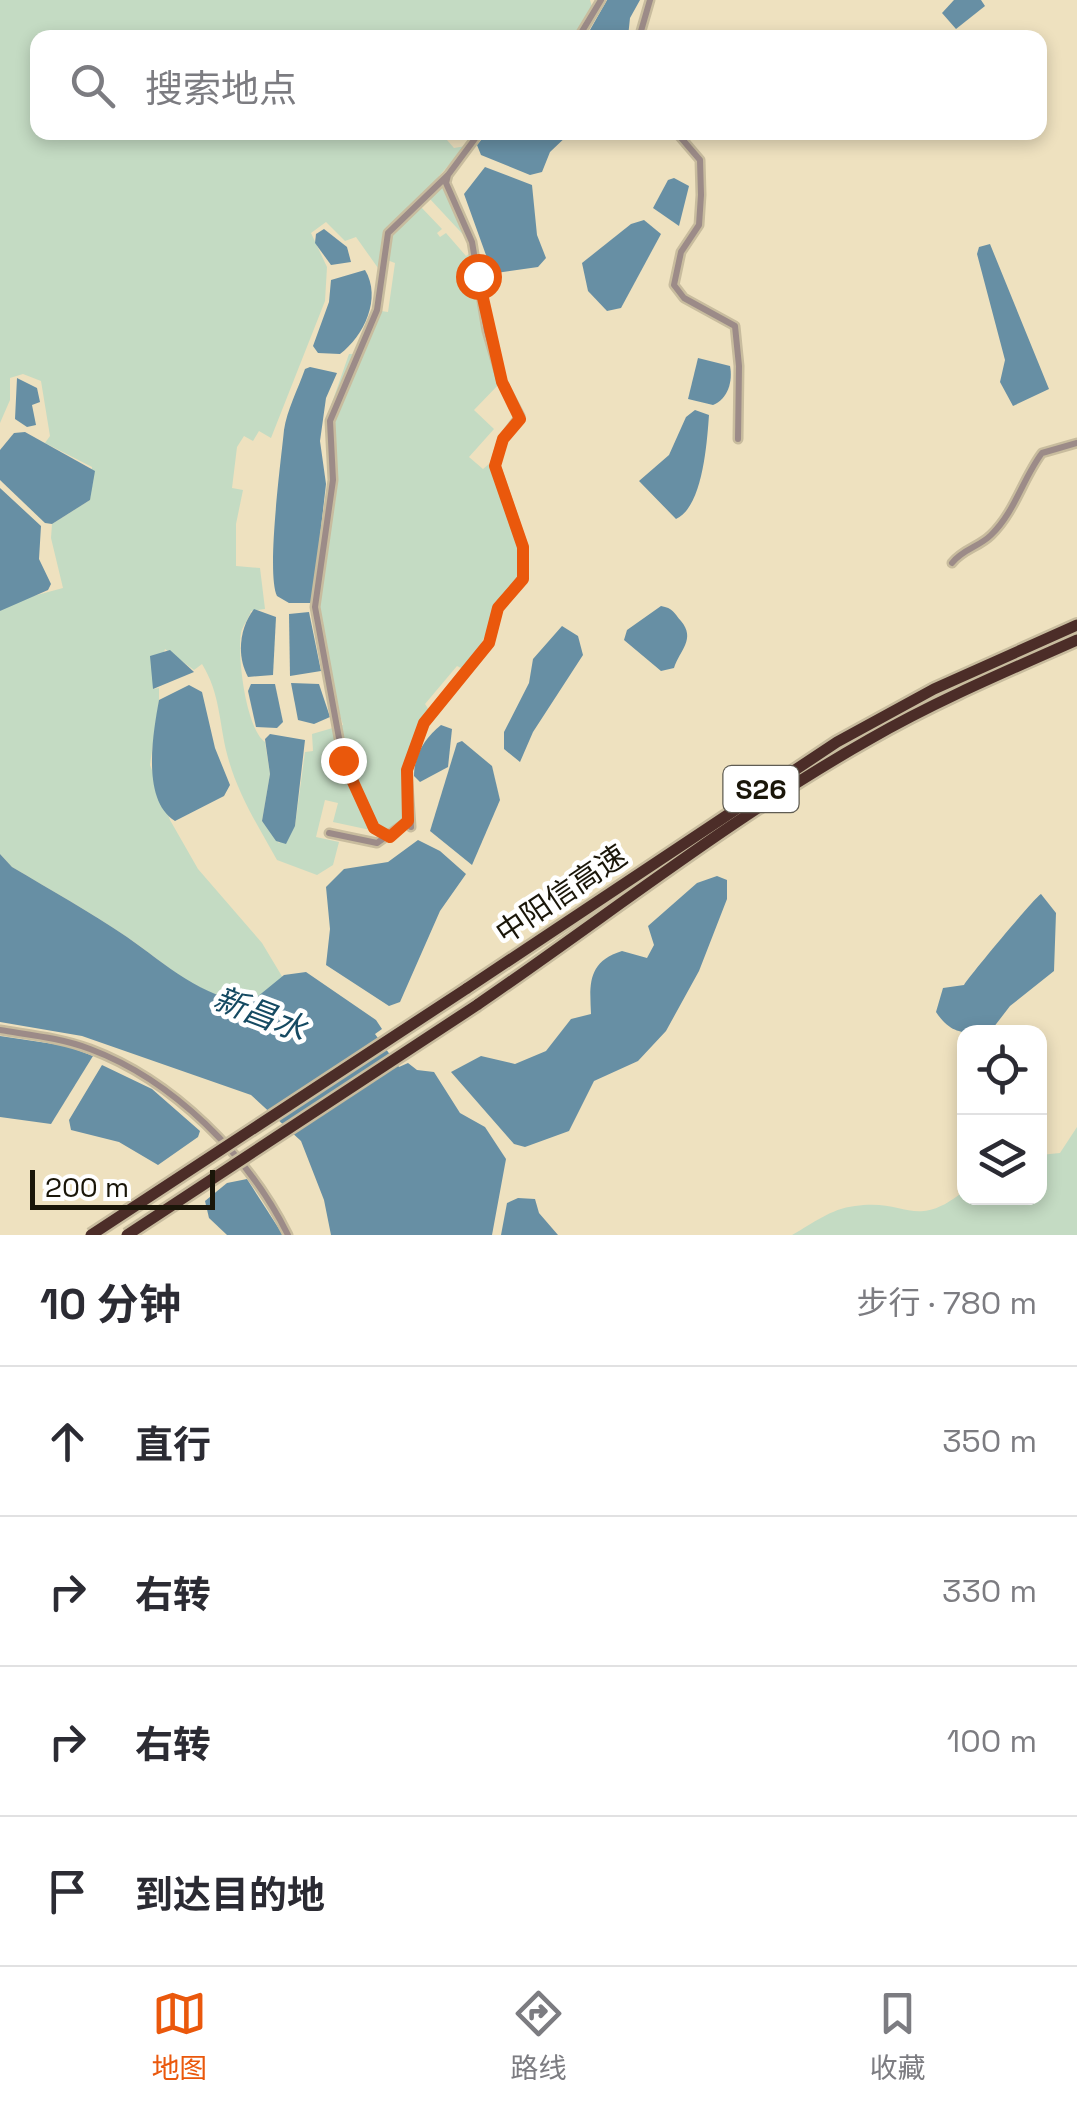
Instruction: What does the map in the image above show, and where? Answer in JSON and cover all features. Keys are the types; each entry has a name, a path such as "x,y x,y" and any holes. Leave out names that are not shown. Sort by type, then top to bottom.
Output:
{"highway":[{"name":"中阳信高速","path":"91,1235 860,728 1077,625"},
{"name":"中阳信高速","path":"127,1235 477,1005 692,852 844,754 940,702 1077,640"}],"street":[{"path":"583,30 600,0"},
{"path":"641,30 650,0"},
{"path":"390,837 374,828 343,760 315,606 333,480 330,421 352,360 376,310 388,232 448,175 474,140"},
{"path":"684,140 698,155 701,195 699,225 679,256 674,285 694,305 734,326 740,366 738,439"},
{"path":"329,833 368,844 390,837 409,824 407,770 424,723 489,643 498,608 519,586 526,564 495,466 503,439 520,416 502,382 479,293 472,242 447,186 448,175"},
{"path":"952,563 964,551 990,537 1020,497 1038,456 1077,443"},
{"path":"0,1030 76,1044 148,1078 204,1124 245,1168 288,1235"}],"green space":[{"path":"0,0 590,0 592,7 580,30 30,30 30,140 447,140 454,148 466,146 439,176 471,243 430,199 421,207 442,229 437,233 440,237 446,233 466,256 471,252 477,299 500,383 474,410 494,429 469,457 483,469 489,464 507,502 521,551 521,576 499,603 465,670 457,666 425,704 429,710 404,766 402,822 389,834 333,822 338,803 325,800 316,837 339,842 333,865 317,875 277,860 236,782 216,697 202,664 194,670 165,649 153,689 159,688 159,700 150,765 170,820 198,869 262,943 283,978 251,1002 217,995 185,979 113,928 12,867 0,854 0,611 11,602 63,588 51,538 52,524 90,500 92,467 45,443 50,436 41,381 23,374 10,378 10,400 0,423","holes":["326,222 345,241 356,237 378,268 387,260 395,263 388,312 381,311 357,354 349,354 326,420 331,481 318,607 329,679 343,725 312,734 313,751 305,752 295,826 279,843 262,821 270,774 265,742 258,735 248,708 240,658 241,633 251,611 265,609 260,568 236,566 236,524 243,490 232,488 237,447 244,436 253,441 259,431 271,438 325,301 327,267 311,233"]},
{"path":"1077,1127 1077,1235 792,1235 830,1213 855,1206 921,1211 957,1196 957,1205 1047,1205 1047,1154 1060,1153"}],"water":[{"path":"607,0 640,0 630,18 629,30 590,30"},
{"path":"954,0 981,0 985,6 956,29 942,13"},
{"path":"481,140 563,140 550,152 542,172 530,175 481,155 477,145"},
{"path":"485,167 532,185 537,235 546,258 538,267 496,273 491,269 464,194"},
{"path":"674,178 689,186 679,226 653,208 668,180"},
{"path":"644,220 661,234 621,308 607,311 588,291 582,263 631,224"},
{"path":"324,229 347,247 351,262 331,265 315,243 316,234"},
{"path":"990,244 1049,389 1013,406 1000,382 1005,360 977,254 979,247"},
{"path":"365,270 372,292 363,327 340,354 318,353 313,346 329,302 331,280"},
{"path":"698,358 730,366 728,389 713,405 688,399"},
{"path":"305,369 337,373 326,398 320,441 326,484 313,599 311,603 289,603 277,596 274,584 275,516 285,422"},
{"path":"17,378 37,388 40,402 32,405 36,425 27,427 15,419"},
{"path":"695,410 709,415 705,457 692,501 676,519 639,481 669,455 686,417"},
{"path":"25,432 95,471 90,500 52,524 45,523 0,480 0,450 14,433"},
{"path":"0,488 41,526 39,559 51,584 48,590 0,611"},
{"path":"661,606 673,611 687,633 674,668 661,671 624,640 627,630"},
{"path":"254,609 276,617 273,675 248,677 244,669 241,642"},
{"path":"309,612 321,671 290,676 289,614"},
{"path":"562,626 578,636 583,655 533,732 520,762 504,749 504,732 529,683 533,659"},
{"path":"170,650 194,672 153,689 150,656"},
{"path":"291,683 319,684 330,717 314,724 298,720"},
{"path":"251,684 275,684 283,722 277,728 256,727 248,691"},
{"path":"189,685 202,692 215,748 230,785 224,796 175,821 164,811 153,782 154,730 159,700"},
{"path":"441,725 452,729 448,767 420,782 414,776 418,754"},
{"path":"270,734 305,740 295,826 286,844 276,841 262,821 270,774 265,739"},
{"path":"462,741 492,766 500,800 472,865 430,831 457,743"},
{"path":"418,840 440,851 466,874 440,911 400,1002 389,1006 326,965 330,929 326,887 344,869 388,862"},
{"name":"新昌水","path":"0,854 12,867 113,928 185,979 216,994 251,1002 284,975 306,972 376,1020 382,1029 375,1034 399,1067 408,1063 417,1070 434,1072 460,1113 485,1127 506,1159 492,1235 331,1235 324,1200 301,1141 251,1095 82,1036 0,1022"},
{"path":"717,876 727,880 727,899 699,971 666,1031 638,1061 594,1081 569,1131 525,1147 514,1144 451,1072 481,1056 515,1064 546,1051 571,1019 591,1014 593,976 602,962 622,951 647,958 654,945 648,926 697,883"},
{"path":"1041,894 1056,913 1054,971 1010,1006 995,1025 957,1025 954,1029 936,1012 943,988 964,985"},
{"path":"0,1036 67,1046 93,1056 51,1124 0,1117"},
{"path":"102,1065 152,1089 200,1131 198,1137 158,1165 119,1142 71,1130 69,1120"},
{"path":"247,1179 283,1235 227,1235 209,1218 205,1201 227,1183"},
{"path":"518,1198 535,1199 539,1213 558,1235 501,1235 507,1203"}],"route":[{"path":"343,760 374,828 390,837 408,821 407,770 424,723 489,643 498,608 523,579 523,547 495,466 503,439 520,416 502,382 478,276"}]}
